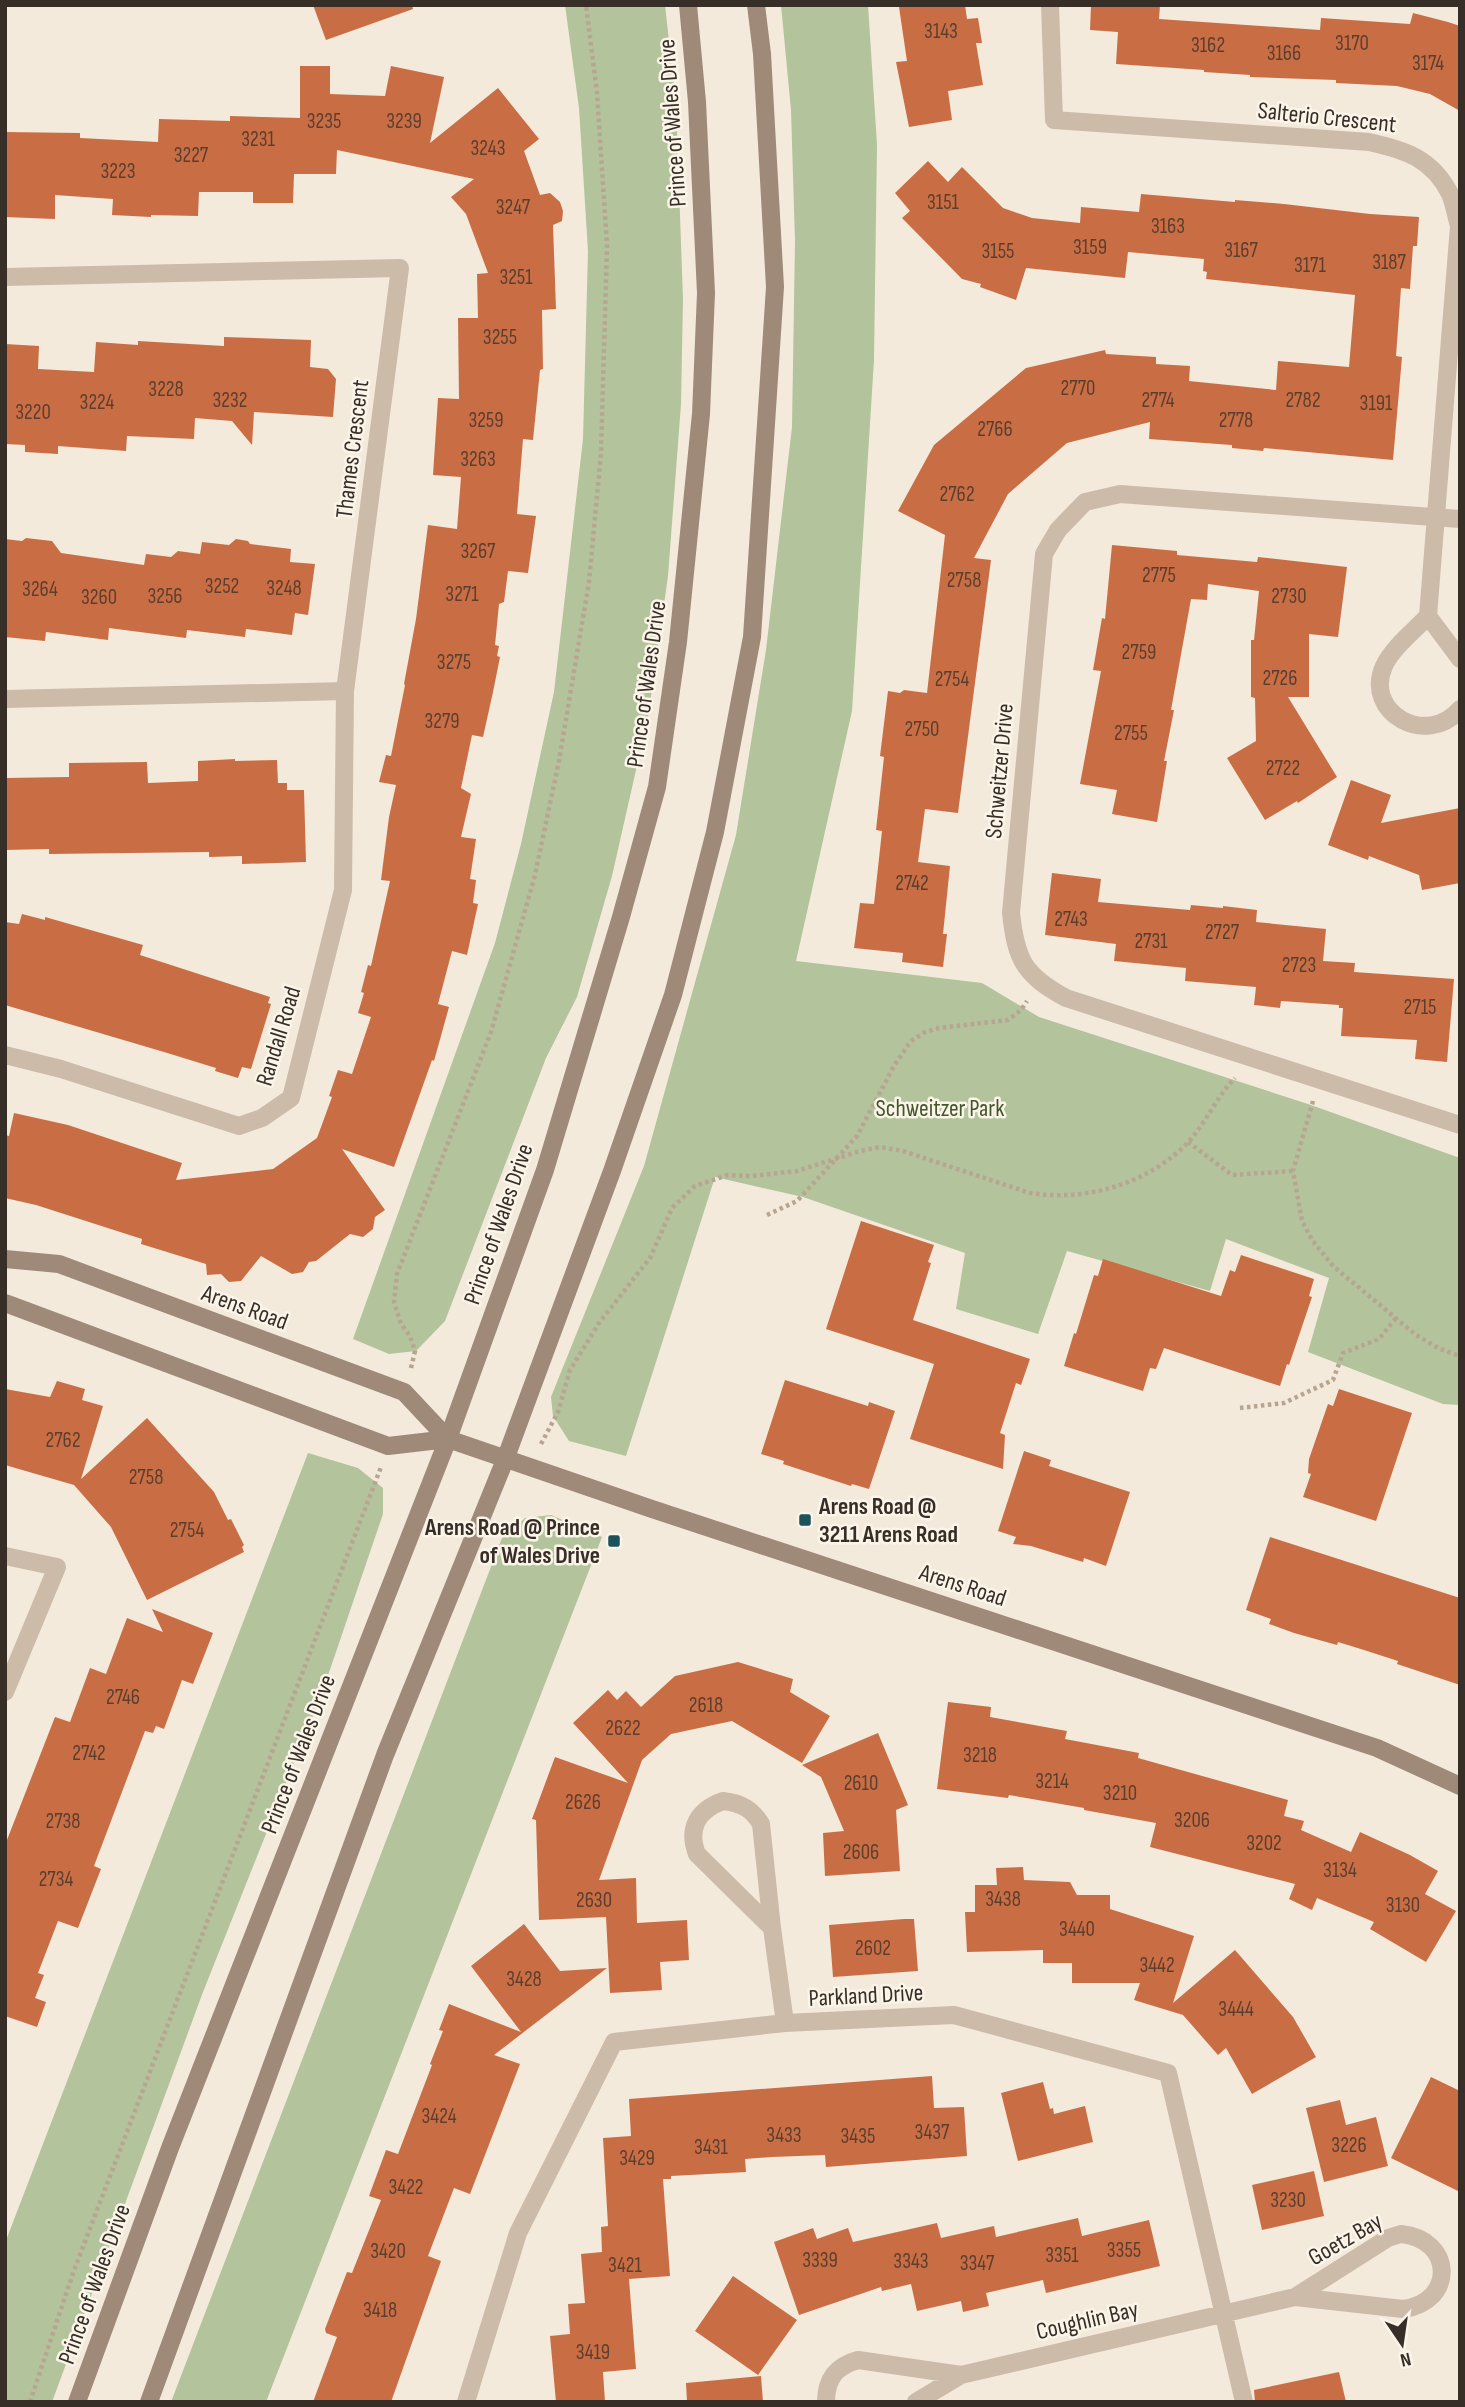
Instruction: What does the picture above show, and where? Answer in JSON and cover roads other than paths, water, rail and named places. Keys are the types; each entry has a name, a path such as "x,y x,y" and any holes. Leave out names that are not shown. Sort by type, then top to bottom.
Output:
{"main road":[{"name":"Prince of Wales Drive","path":"77,2402 170,2148 448,1439 545,1170 657,788 678,642 701,414 704,347 706,293 698,102 688,5"},
{"path":"149,2402 385,1755 505,1460 607,1184 673,995 715,832 752,637 775,287 762,54 756,5"},
{"name":"Arens Road","path":"5,1259 59,1264 404,1392 448,1439 505,1460 1377,1748 1460,1786"},
{"name":"Arens Road","path":"5,1303 388,1446 448,1439"}],"street":[{"name":"Salterio Crescent","path":"1050,5 1054,120 1369,142 1406,150 1431,168 1450,194 1458,226 1436,517"},
{"name":"Thames Crescent","path":"5,277 400,268 345,691"},
{"name":"Schweitzer Drive","path":"1460,519 1120,494 1085,502 1058,530 1044,554 1010,913 1014,942 1023,963 1038,982 1066,998 1460,1125"},
{"path":"1436,517 1427,616 1384,667 1382,695 1398,719 1411,725 1425,727 1440,724 1453,718 1460,709"},
{"path":"1427,616 1460,659"},
{"path":"5,699 345,691"},
{"name":"Randall Road","path":"5,1055 61,1069 239,1126 262,1118 290,1098 343,890 345,691"},
{"path":"5,1556 57,1567 5,1692"},
{"path":"772,1928 696,1854 693,1843 696,1821 712,1805 723,1801 735,1802 755,1814 761,1824 785,2023"},
{"name":"Parkland Drive","path":"466,2402 518,2233 614,2042 785,2023 954,2015 1168,2073 1244,2402"},
{"name":"Goetz Bay","path":"1224,2313 1295,2297 1403,2309 1415,2307 1435,2294 1440,2283 1440,2260 1434,2248 1425,2240 1401,2234 1388,2238 1295,2297"},
{"name":"Coughlin Bay","path":"916,2402 961,2375 1224,2313"},
{"name":"Coughlin Bay","path":"826,2402 830,2379 846,2363 858,2360 961,2375"}],"place":[{"name":"Arens Road @ 3211 Arens Road","path":"805,1520"},
{"name":"Arens Road @ Prince of Wales Drive","path":"614,1541"}],"park label":[{"name":"Schweitzer Park","path":"940,1108"}]}
